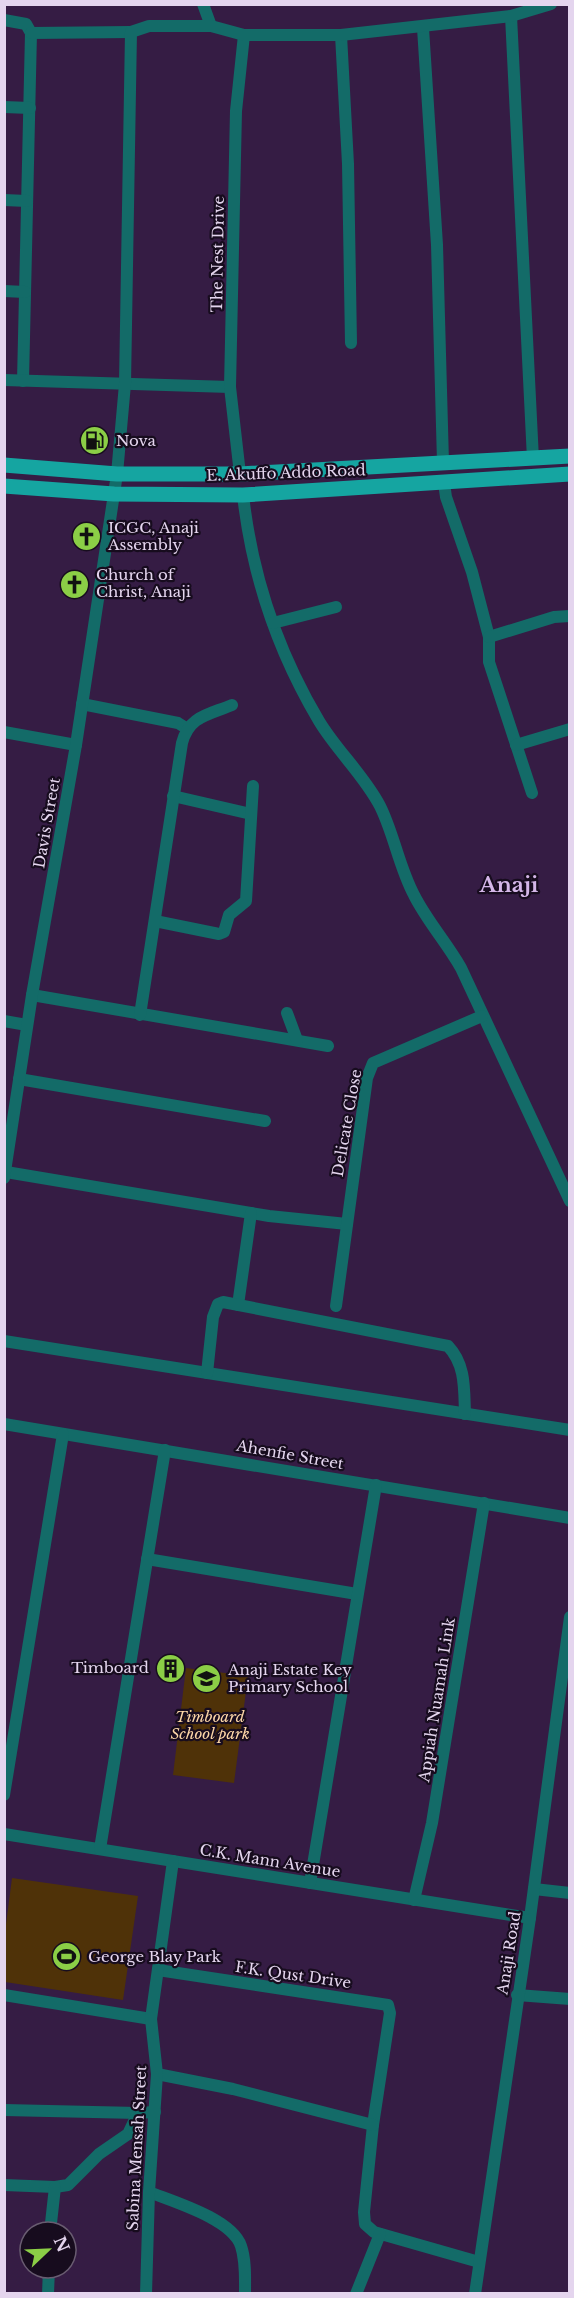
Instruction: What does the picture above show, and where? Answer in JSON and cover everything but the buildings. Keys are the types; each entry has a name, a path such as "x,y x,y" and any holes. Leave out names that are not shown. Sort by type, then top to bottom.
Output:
{"main road":[{"name":"E. Akuffo Addo Road","path":"4,465 117,474 240,474 570,456"},
{"name":"E. Akuffo Addo Road","path":"4,486 114,494 243,495 570,474"}],"street":[{"path":"203,4 211,26"},
{"path":"31,33 131,32 149,26 211,26 244,35 341,35 511,16 551,4"},
{"path":"511,16 533,459"},
{"path":"4,20 26,24 31,33 23,381"},
{"path":"423,27 436,245 443,462"},
{"name":"Davis Street","path":"5,1175 32,994 76,745 117,474 125,384 131,32"},
{"name":"The Nest Drive","path":"240,474 230,387 236,111 244,35"},
{"path":"341,35 348,164 351,343"},
{"path":"4,107 30,108"},
{"path":"4,200 27,201"},
{"path":"4,291 25,292"},
{"path":"4,380 230,387"},
{"path":"444,483 446,497 472,572 489,637 489,662 532,793"},
{"path":"243,495 248,538 284,657 320,723 381,809 399,864 415,897 444,937 461,968 570,1201"},
{"path":"273,623 336,607"},
{"path":"489,637 554,617 570,616"},
{"path":"82,704 178,723 186,728"},
{"path":"141,1015 173,796 186,728 192,722 232,705"},
{"path":"516,745 570,729"},
{"path":"4,732 76,745"},
{"path":"154,921 219,934 224,932 229,915 246,901 253,786"},
{"path":"173,796 251,814"},
{"path":"32,994 141,1015 328,1046"},
{"path":"287,1013 297,1040"},
{"name":"Delicate Close","path":"336,1306 367,1078 374,1063 482,1016"},
{"path":"4,1021 27,1025"},
{"path":"19,1079 265,1121"},
{"path":"5,1175 347,1224"},
{"path":"238,1305 251,1212"},
{"path":"207,1373 213,1317 218,1304 223,1302 448,1346 457,1355 464,1376 465,1414"},
{"path":"4,1341 570,1431"},
{"name":"Ahenfie Street","path":"4,1424 570,1518"},
{"path":"4,1795 63,1434"},
{"path":"100,1849 165,1450"},
{"path":"310,1883 376,1485"},
{"name":"Appiah Nuamah Link","path":"414,1900 432,1823 483,1503"},
{"path":"147,1558 357,1594"},
{"name":"Anaji Road","path":"476,2294 478,2262 530,1918 570,1617"},
{"name":"C.K. Mann Avenue","path":"4,1834 530,1918"},
{"name":"Sabina Mensah Street","path":"146,2294 149,2192 157,2074 151,2019 173,1861"},
{"path":"534,1889 570,1893"},
{"name":"F.K. Qust Drive","path":"158,1970 388,2005 390,2013 373,2125"},
{"path":"4,1995 151,2019"},
{"path":"518,1995 570,1999"},
{"path":"157,2074 233,2088 373,2125 364,2220 368,2229 478,2262"},
{"path":"4,2110 155,2112"},
{"path":"4,2185 55,2187 72,2182 99,2154 128,2134 138,2113"},
{"path":"51,2220 55,2187"},
{"path":"149,2192 200,2212 233,2234 242,2247 245,2294"},
{"path":"356,2294 380,2234"}],"green space":[{"name":"Timboard School park","path":"186,1668 248,1676 234,1783 173,1775"},
{"name":"George Blay Park","path":"12,1878 138,1896 123,2000 5,1982 5,1932"}],"place":[{"name":"Nova","path":"95,441"},
{"name":"ICGC, Anaji Assembly","path":"87,537"},
{"name":"Church of Christ, Anaji","path":"75,584"},
{"name":"Timboard","path":"170,1668"},
{"name":"Anaji Estate Key Primary School","path":"207,1679"},
{"name":"George Blay Park","path":"67,1957"}],"district":[{"name":"Anaji","path":"509,885"}]}
